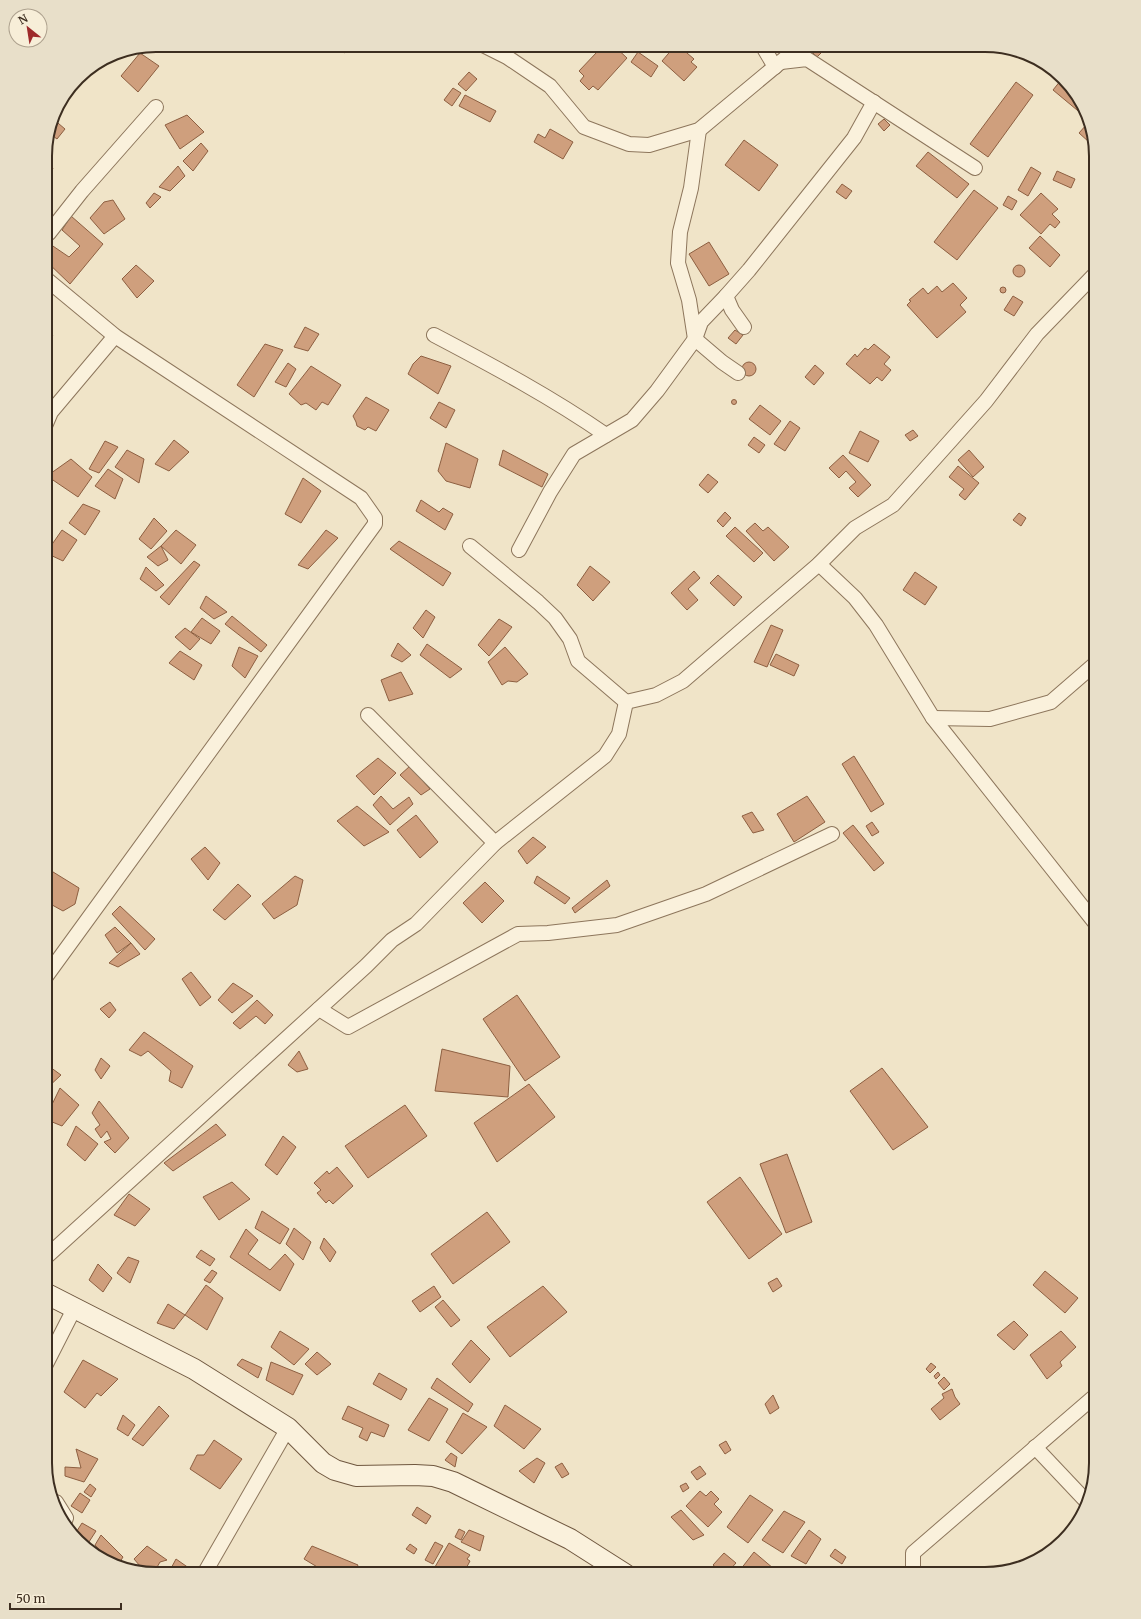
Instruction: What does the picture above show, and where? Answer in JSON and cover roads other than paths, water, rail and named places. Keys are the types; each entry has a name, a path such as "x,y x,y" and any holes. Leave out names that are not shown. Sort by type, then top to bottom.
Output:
{"street":[{"path":"499,52 508,56 550,86 584,127 629,144 649,145 699,130 793,52"},
{"path":"768,52 778,65"},
{"path":"778,65 807,59 975,168"},
{"path":"519,550 550,492 574,454 632,420 657,391 695,339 701,322 749,270 854,138 874,102"},
{"path":"52,229 82,191 156,107"},
{"path":"699,130 691,188 680,232 678,263 689,300 695,339 722,362 738,373"},
{"path":"626,702 656,695 683,681 818,564 855,528 893,505 986,400 1037,334 1089,279"},
{"path":"52,284 115,336 361,498 375,518 375,524 52,968"},
{"path":"726,296 732,310 744,327"},
{"path":"434,335 520,381 571,411 606,435"},
{"path":"52,411 115,336"},
{"path":"470,546 538,602 555,618 570,639 578,661 626,702"},
{"path":"818,564 855,598 876,625 933,718 1089,915"},
{"path":"933,718 990,719 1051,702 1089,669"},
{"path":"52,1252 366,966 392,940 416,924 495,843 604,756 619,734 626,702"},
{"path":"368,715 495,843"},
{"path":"319,1009 348,1027 518,934 548,933 617,925 706,894 832,834"},
{"path":"52,1297 194,1369 288,1428 323,1463 335,1470 356,1476 415,1474 433,1476 452,1482 570,1539 614,1567"},
{"path":"52,1352 74,1309"},
{"path":"913,1567 913,1553 1089,1401"},
{"path":"208,1567 288,1428"},
{"path":"1035,1447 1083,1497"}]}
